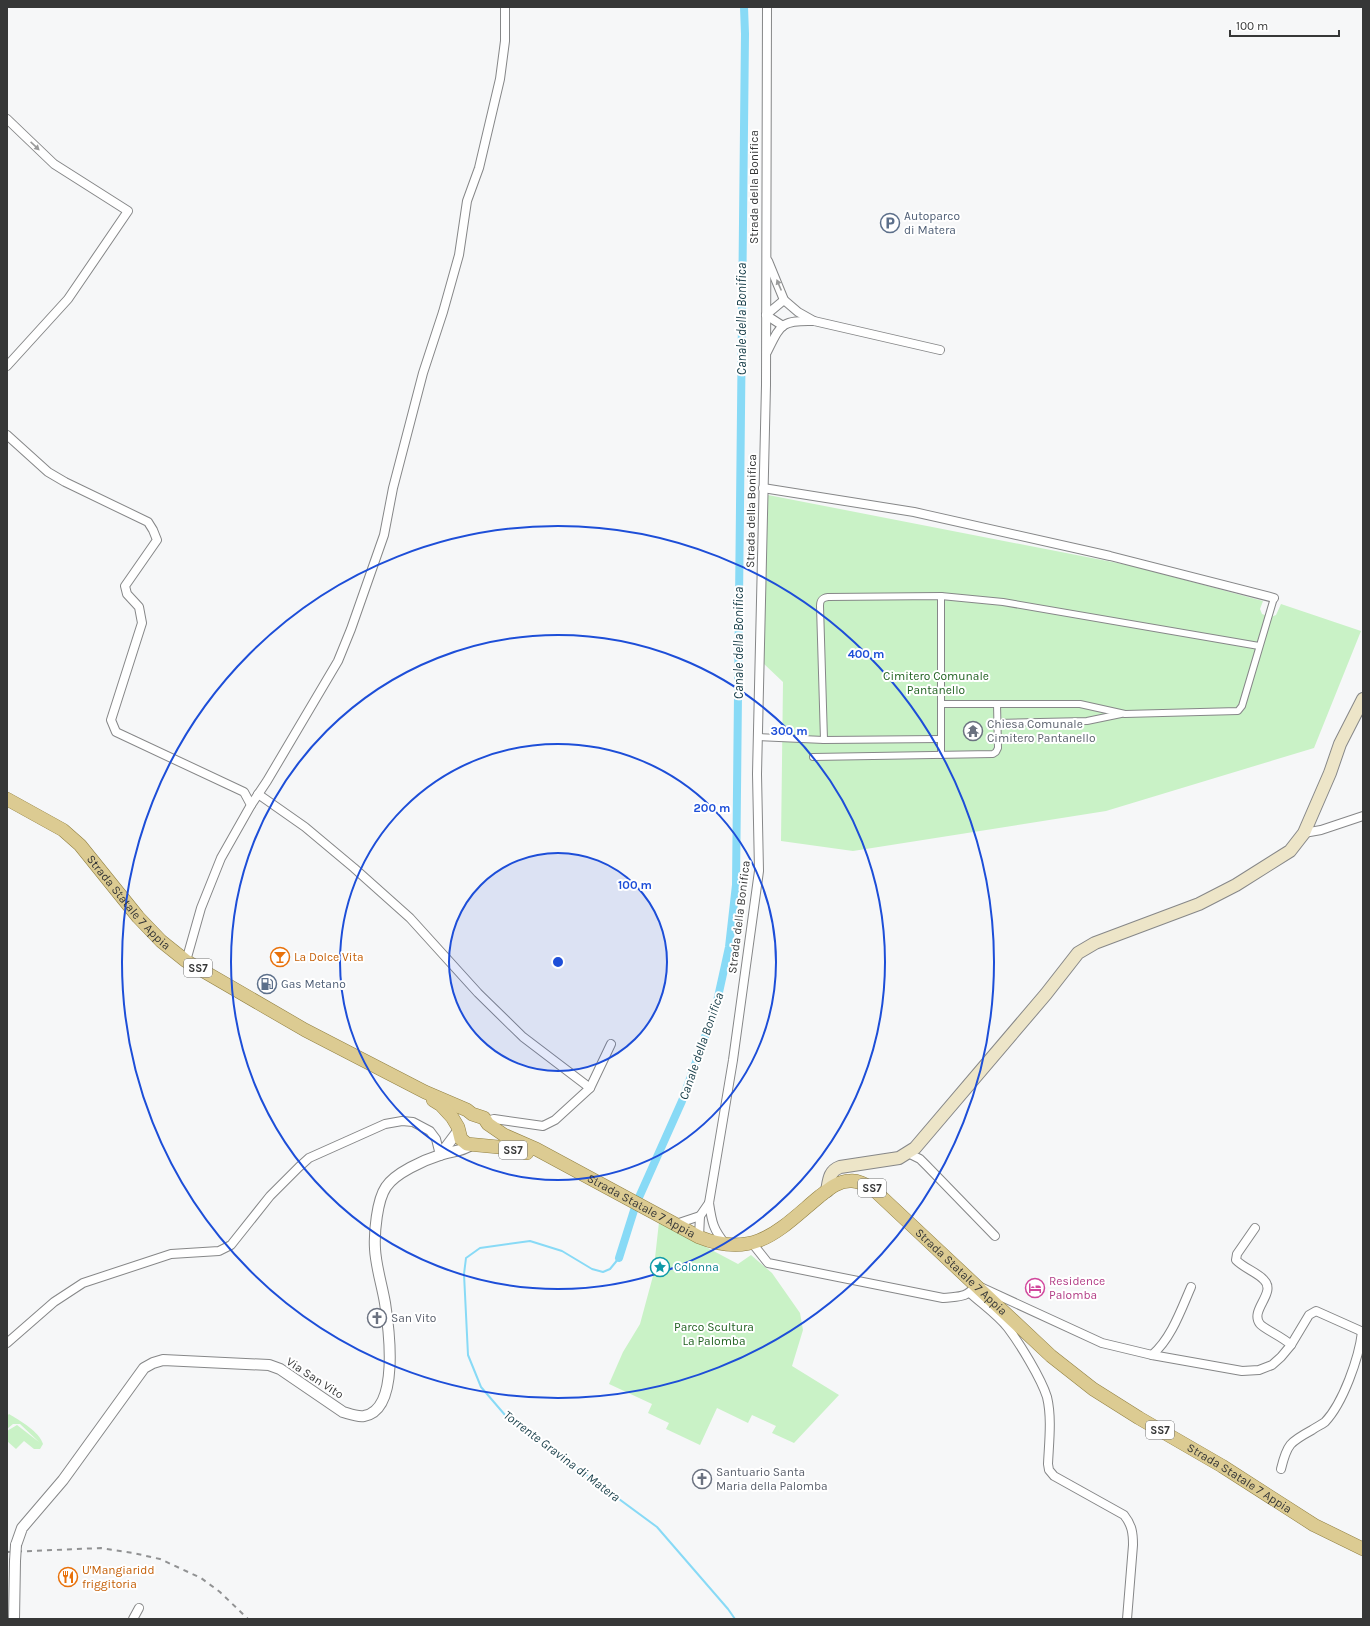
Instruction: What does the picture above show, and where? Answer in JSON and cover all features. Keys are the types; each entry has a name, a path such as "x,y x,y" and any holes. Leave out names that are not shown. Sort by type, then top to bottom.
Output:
{"main road":[{"path":"827,1191 829,1177 834,1169 899,1158 915,1148 1046,994 1078,953 1095,943 1199,904 1230,888 1290,851 1304,833 1330,773 1340,744 1363,699"},
{"name":"Strada Statale 7 Appia","path":"7,799 63,830 80,845 138,917 161,942 186,961 305,1030 424,1092 467,1110 472,1114 480,1115 504,1136 536,1149 699,1237 711,1242 727,1245 752,1243 770,1237 838,1183 850,1180 861,1183 873,1189 973,1289 1051,1356 1093,1389 1139,1418 1222,1466 1314,1525 1363,1549"},
{"name":"Strada Statale 7 Appia","path":"424,1092 440,1105 458,1129 464,1142 475,1145 508,1148 548,1156"},
{"path":"458,1129 462,1120 472,1114"},
{"path":"475,1145 488,1136 487,1122"}],"street":[{"path":"186,961 201,908 221,858 251,804 338,661 351,629 384,535 393,488 423,373 443,312 459,255 467,202 479,168 500,79 505,41 505,7"},
{"name":"Strada della Bonifica","path":"709,1203 733,1060 759,871 757,774 766,354 767,7"},
{"path":"7,119 54,164 128,211 68,299 7,366"},
{"path":"766,258 784,300 798,312 814,321"},
{"path":"783,326 766,315 784,300"},
{"path":"766,354 779,328 794,321 814,321 940,350"},
{"path":"7,435 48,472 65,482 148,522 153,530 156,540 126,586 126,594 139,607 142,623 111,720 116,732 244,792 251,804"},
{"path":"763,488 914,512 1110,556 1274,598 1242,706 1238,711 1124,714 1087,721 997,723"},
{"path":"824,740 820,606 820,602 823,598 940,596 1003,602 1259,646"},
{"path":"940,596 942,704 941,755"},
{"path":"942,704 1080,704 1124,714"},
{"path":"813,757 993,754 998,748 997,704"},
{"path":"758,737 824,740 942,739"},
{"path":"258,794 306,827 354,868 410,918 478,993 523,1037 590,1088"},
{"path":"1304,833 1322,830 1363,816"},
{"path":"487,1122 494,1119 543,1126 555,1120 590,1088 611,1044"},
{"path":"7,1343 54,1302 82,1283 171,1254 219,1251 231,1245 270,1196 309,1158 385,1124 402,1121 414,1122 422,1125 430,1131 436,1139 440,1155"},
{"name":"Via San Vito","path":"440,1155 458,1129"},
{"name":"Via San Vito","path":"14,1619 12,1567 16,1545 22,1528 64,1480 144,1368 163,1360 269,1365 280,1369 343,1412 354,1416 364,1416 374,1412 380,1407 389,1381 389,1352 385,1305 375,1251 379,1205 383,1192 392,1180 401,1174 440,1155 465,1150 475,1145"},
{"path":"908,1153 920,1159 995,1236"},
{"path":"699,1237 700,1216 709,1203"},
{"path":"709,1203 712,1223 716,1233 727,1245"},
{"path":"676,1224 700,1216"},
{"path":"699,1237 712,1223"},
{"path":"1255,1228 1237,1254 1236,1260 1243,1268 1265,1280 1267,1291 1258,1310 1257,1319 1260,1324 1283,1338 1291,1345"},
{"path":"752,1243 768,1263 943,1298 973,1289 1102,1343 1152,1355 1242,1371 1259,1370 1272,1366 1291,1345 1309,1315 1316,1311 1363,1332 1342,1397 1334,1411 1323,1423 1296,1439 1286,1448 1281,1468"},
{"path":"1152,1355 1160,1348 1191,1287"},
{"path":"973,1289 1008,1328 1043,1386 1047,1398 1049,1421 1049,1470 1054,1476 1124,1515 1131,1524 1133,1545 1127,1619"},
{"path":"133,1619 139,1608"}],"green space":[{"name":"Cimitero Comunale Pantanello","path":"768,495 1133,566 1263,601 1260,609 1262,614 1271,617 1276,615 1281,604 1361,631 1314,748 1106,811 853,851 781,841 783,682 763,663"},
{"name":"Parco Scultura La Palomba","path":"659,1222 738,1264 751,1255 772,1273 800,1313 803,1330 792,1366 839,1395 794,1443 772,1433 776,1426 752,1415 748,1423 717,1408 700,1445 666,1429 669,1423 648,1413 652,1404 609,1384 623,1352 640,1324 653,1276"},
{"path":"9,1414 29,1427 38,1435 43,1444 40,1449 34,1449 24,1441 16,1449 7,1441 7,1431 17,1425 39,1442 20,1424 13,1424 7,1429 7,1416"}],"waterway":[{"name":"Canale della Bonifica","path":"619,1258 636,1204 682,1101 716,1006 729,947 736,885 745,34 744,7"},
{"name":"Torrente Gravina di Matera","path":"619,1258 610,1269 603,1272 592,1269 562,1251 530,1241 480,1248 466,1258 464,1274 468,1355 481,1387 505,1415 657,1527 735,1619"}],"railway":[{"path":"7,1552 101,1548 160,1559 201,1578 220,1592 248,1619"}],"place":[{"name":"Autoparco di Matera","path":"890,223"},
{"name":"Chiesa Comunale Cimitero Pantanello","path":"973,731"},
{"name":"La Dolce Vita","path":"280,957"},
{"name":"Gas Metano","path":"267,984"},
{"name":"Colonna","path":"660,1267"},
{"name":"Residence Palomba","path":"1035,1288"},
{"name":"San Vito","path":"377,1318"},
{"name":"Santuario Santa Maria della Palomba","path":"702,1479"},
{"name":"U'Mangiaridd friggitoria","path":"68,1577"}]}
